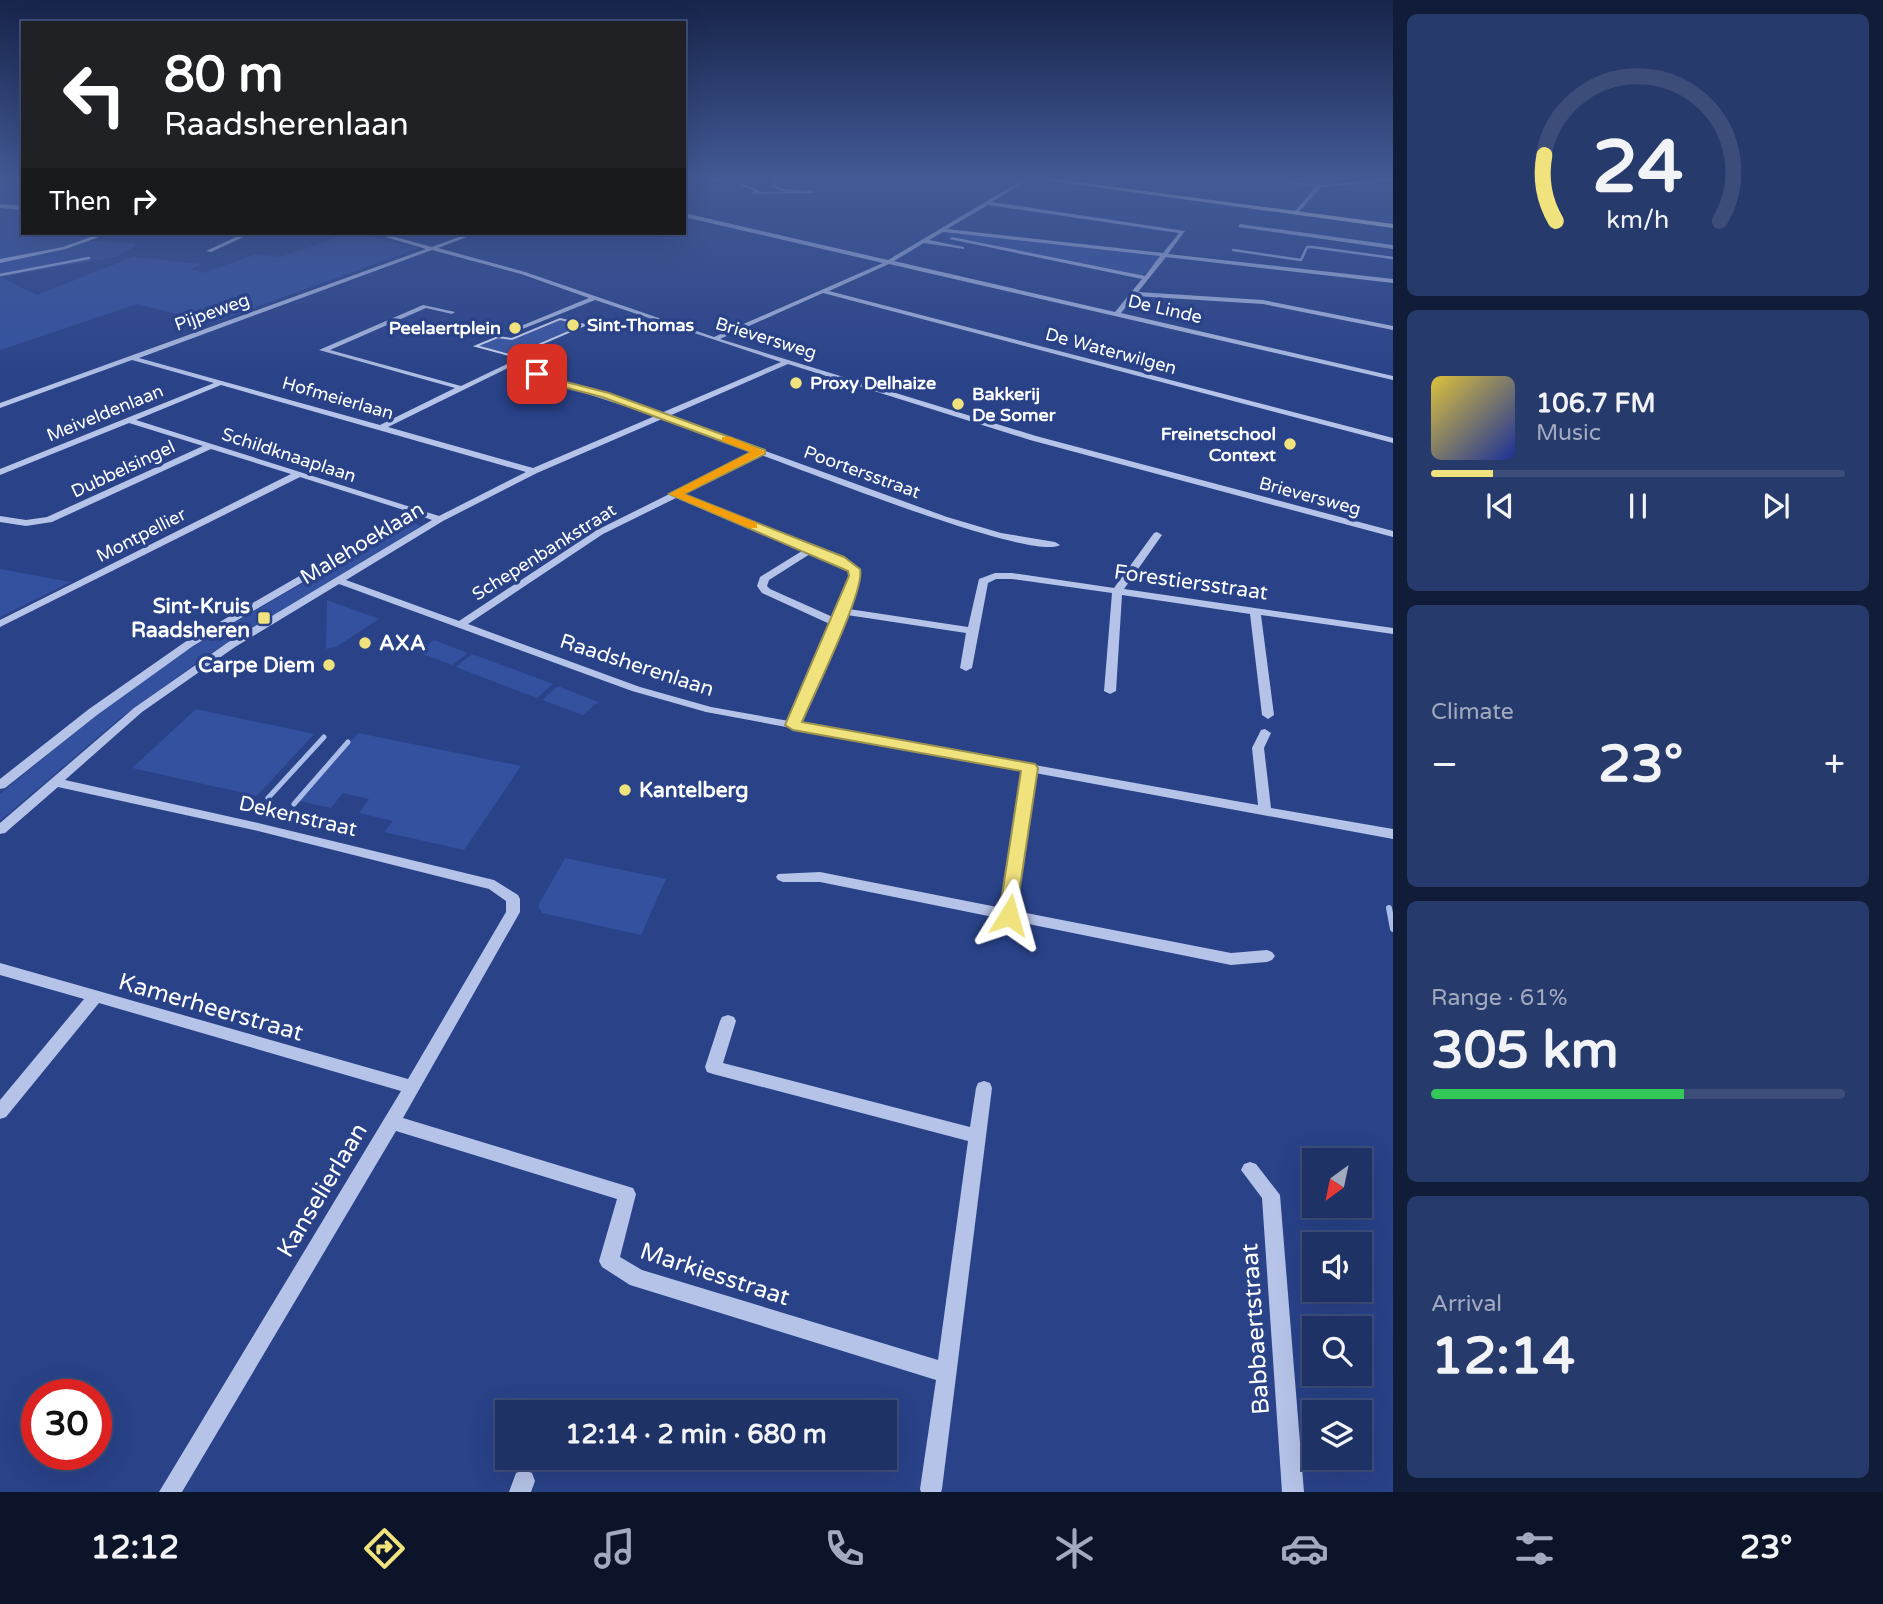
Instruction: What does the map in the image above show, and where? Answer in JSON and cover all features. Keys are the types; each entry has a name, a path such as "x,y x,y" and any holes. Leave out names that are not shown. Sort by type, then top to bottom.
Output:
{"street":[{"path":"0,261 61,249"},
{"path":"209,251 214,249"},
{"name":"Pijpeweg","path":"0,406 431,249"},
{"name":"Brieversweg","path":"440,249 714,339 1083,452 1393,534"},
{"name":"De Linde","path":"829,249 1393,378"},
{"path":"714,339 887,262 910,249"},
{"path":"966,249 990,253 999,249"},
{"path":"1003,249 1147,278"},
{"path":"1104,249 1393,281"},
{"path":"1117,314 1171,249"},
{"name":"De Waterwilgen","path":"822,291 1393,441"},
{"path":"1134,294 1263,302 1393,328"},
{"path":"518,329 595,298"},
{"path":"410,303 452,312"},
{"path":"425,306 323,350 462,388"},
{"name":"Hofmeierlaan","path":"133,358 534,471"},
{"name":"Malehoeklaan","path":"0,831 138,710 231,645 440,519 534,471 789,362"},
{"path":"383,427 507,366 663,416"},
{"name":"Meiveldenlaan","path":"0,472 223,382"},
{"name":"Poortersstraat","path":"663,416 940,516 1055,545"},
{"name":"Schildknaaplaan","path":"129,420 440,519"},
{"name":"Dubbelsingel","path":"0,519 26,523 49,520 210,446"},
{"name":"Schepenbankstraat","path":"459,625 563,554 761,452"},
{"name":"Montpellier","path":"0,624 297,475"},
{"path":"675,494 812,549 854,569 856,576 843,611 793,725"},
{"name":"Malehoeklaan","path":"0,785 93,712 189,644 417,512"},
{"path":"1110,691 1117,591 1157,534"},
{"path":"812,549 764,579 762,586 766,591 836,623"},
{"name":"Forestiersstraat","path":"972,631 983,581 995,576 1012,576 1393,631"},
{"name":"Raadsherenlaan","path":"338,580 670,700 793,725 1393,834"},
{"path":"843,611 972,631 966,668"},
{"path":"1255,611 1268,715"},
{"path":"1265,733 1258,748 1265,811"},
{"path":"1009,915 1029,768"},
{"name":"Dekenstraat","path":"55,782 494,885 513,899 513,912"},
{"path":"783,877 820,877 1231,959 1267,956"},
{"name":"Kanselierlaan","path":"170,1492 392,1122 513,912"},
{"name":"Kamerheerstraat","path":"0,969 410,1087"},
{"path":"0,1112 94,998"},
{"path":"728,1021 713,1067 977,1136"},
{"path":"931,1489 984,1088"},
{"name":"Markiesstraat","path":"392,1122 627,1194 609,1261 637,1278 947,1373"},
{"name":"Babbaertstraat","path":"1250,1170 1270,1195 1293,1492"}],"shaded area":[{"path":"0,249 131,249 115,257 1,277 37,295 133,257 201,264 191,269 204,273 256,254 280,257 305,249 417,249 212,323 137,304 0,350"},
{"path":"1008,249 1096,249 1161,256 1142,276"},
{"path":"411,521 421,526 206,656 119,719 0,821 0,794 102,710 192,647"},
{"path":"0,569 71,582 0,617"},
{"path":"327,600 379,619 336,647 326,649"},
{"path":"434,640 468,653 452,665 417,652"},
{"path":"472,654 553,684 537,698 456,667"},
{"path":"558,686 598,702 583,715 542,700"},
{"path":"196,709 314,734 257,796 132,768"},
{"path":"358,733 521,766 464,850 384,832 393,821 359,813 369,799 343,793 331,808 299,801"},
{"path":"565,858 666,879 641,935 542,913 538,906"}],"building":[{"path":"560,319 585,325 513,356 476,346 498,337 512,339"}],"waterway":[{"path":"1233,250 1301,260 1306,249"},
{"path":"1324,249 1393,258"},
{"path":"0,275 89,258"},
{"path":"268,798 324,737"},
{"path":"294,804 348,742"},
{"path":"1389,908 1393,929"}],"slow traffic":[{"path":"726,439 761,452 675,494 753,525"}],"place":[{"name":"Sint-Thomas","path":"573,325"},
{"name":"Peelaertplein","path":"515,328"},
{"name":"Proxy Delhaize","path":"796,383"},
{"name":"Bakkerij De Somer","path":"958,404"},
{"name":"Freinetschool Context","path":"1290,444"},
{"name":"Sint-Kruis Raadsheren","path":"264,618"},
{"name":"AXA","path":"365,643"},
{"name":"Carpe Diem","path":"329,665"},
{"name":"Kantelberg","path":"625,790"}],"route":[{"path":"537,374 544,379 606,395 761,452 675,494 840,560 854,569 856,576 843,611 793,725 1029,768 1009,915"}]}
